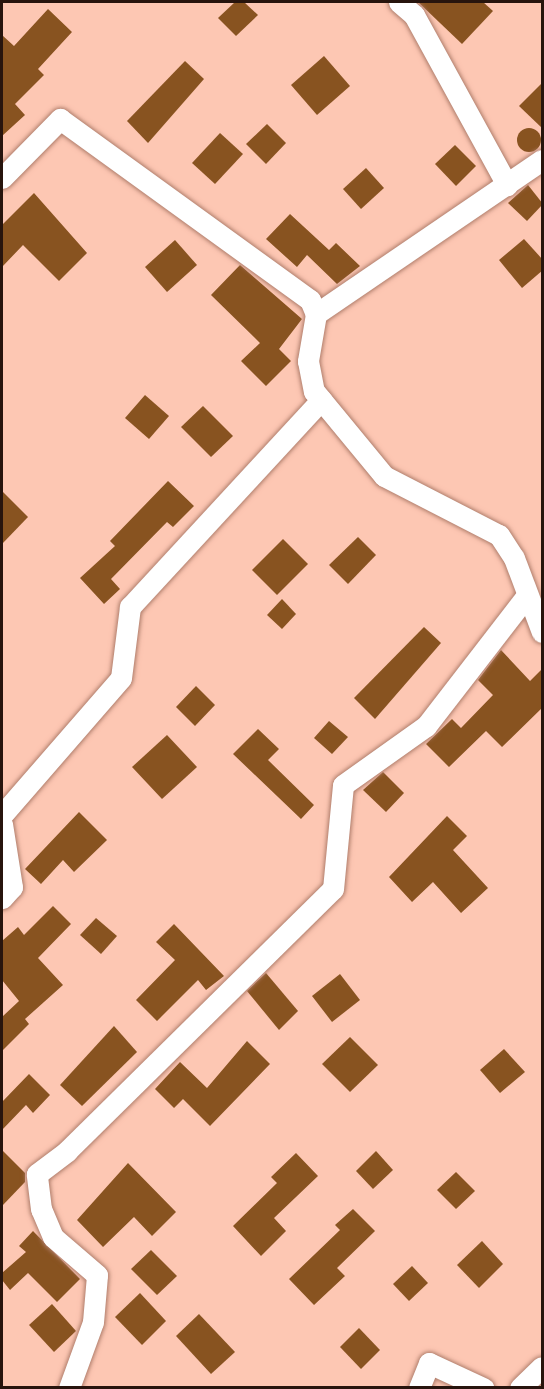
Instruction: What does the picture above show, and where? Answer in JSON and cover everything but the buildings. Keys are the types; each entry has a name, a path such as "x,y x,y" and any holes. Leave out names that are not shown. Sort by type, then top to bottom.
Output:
{"street":[{"path":"399,2 414,15 507,185"},
{"path":"2,178 60,119 310,300 316,314 308,362 321,400 384,476 499,535 514,558 525,598 543,632"},
{"path":"316,314 543,160"},
{"path":"2,815 121,678 130,607 321,400"},
{"path":"69,1388 93,1323 97,1275 53,1237 41,1209 37,1174 67,1151 333,889 343,785 426,726 525,598"},
{"path":"2,824 12,887 2,898"},
{"path":"418,1388 429,1363 483,1388"},
{"path":"520,1388 543,1367"}]}
